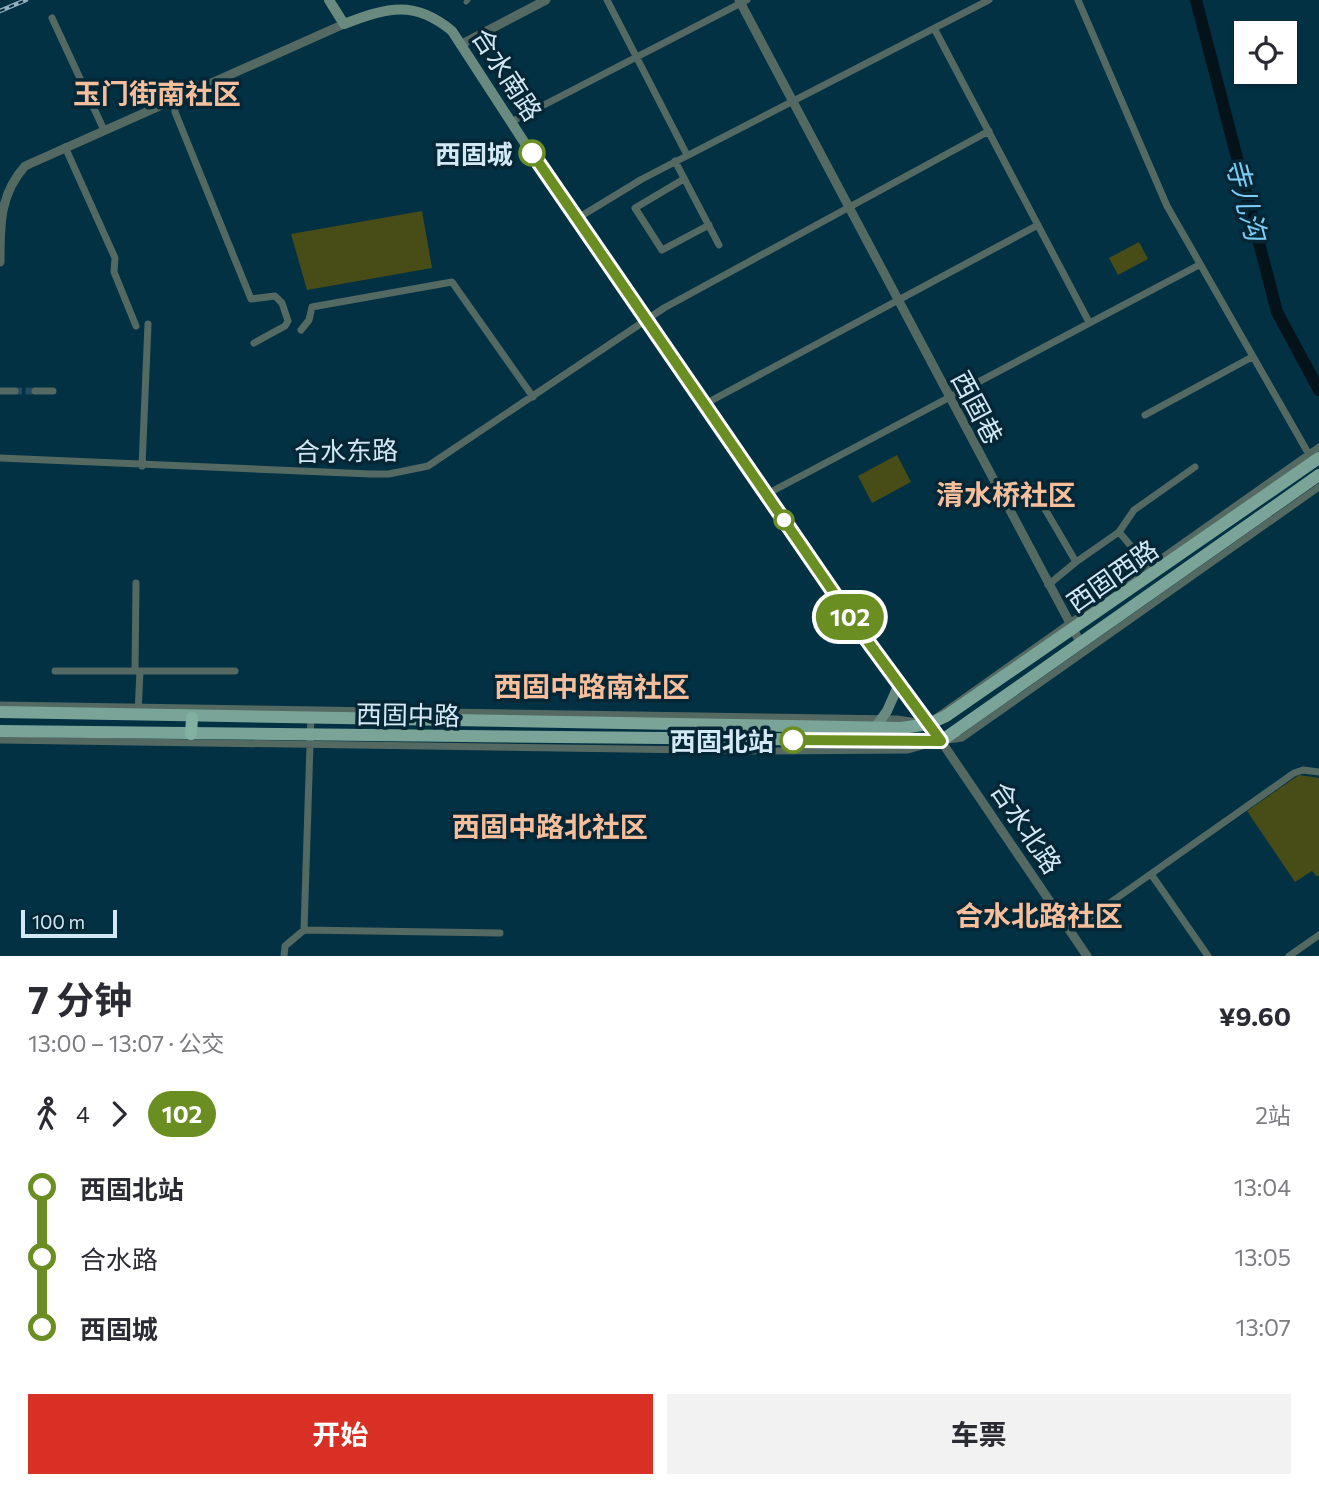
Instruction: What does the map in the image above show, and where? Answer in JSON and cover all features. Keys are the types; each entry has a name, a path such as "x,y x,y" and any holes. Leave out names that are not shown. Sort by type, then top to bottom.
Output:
{"highway":[{"path":"191,734 192,718"}],"main road":[{"path":"330,0 344,24"},
{"name":"合水南路","path":"344,24 396,5 430,9 445,23 462,44 511,122 767,494 929,724"},
{"name":"西固西路","path":"929,724 946,716 1070,626 1314,458"},
{"name":"西固西路","path":"941,741 1319,475"},
{"path":"879,723 899,684"},
{"name":"西固中路","path":"0,712 138,712 192,718 311,715 668,725 929,724"},
{"name":"合水北路","path":"929,724 941,741"},
{"path":"668,725 668,740"},
{"name":"西固中路","path":"0,731 311,739 941,741"}],"street":[{"path":"462,44 546,0"},
{"path":"607,0 687,155"},
{"path":"578,218 675,161 989,0"},
{"path":"1078,0 1167,206 1252,357 1314,458"},
{"path":"511,122 742,1"},
{"name":"西固巷","path":"742,1 1080,642"},
{"path":"52,18 104,130"},
{"path":"0,262 0,207 10,180 25,166 344,24"},
{"path":"934,30 1089,322"},
{"path":"175,99 176,112 251,299 275,296 288,321 285,326 254,343"},
{"path":"849,207 989,131"},
{"path":"65,147 115,258 114,272 136,326"},
{"path":"675,161 719,245"},
{"path":"0,176 10,180"},
{"path":"684,179 635,208 662,250 709,226"},
{"name":"合水东路","path":"0,458 371,474 402,472 439,461 647,320 849,207"},
{"path":"705,404 1038,225"},
{"path":"767,494 1199,265"},
{"path":"301,330 309,320 312,307 452,282 533,397"},
{"path":"142,466 148,324"},
{"path":"1145,415 1252,357"},
{"path":"0,391 15,391"},
{"path":"35,391 53,391"},
{"path":"1314,458 1319,447"},
{"path":"1048,585 1119,533 1134,510 1195,467"},
{"path":"1032,487 1076,562"},
{"path":"0,740 311,739 910,750 962,738 1319,487"},
{"path":"1119,533 1142,559"},
{"path":"136,583 138,712"},
{"path":"55,671 235,671"},
{"path":"0,705 138,712 879,723"},
{"path":"304,930 311,715"},
{"name":"合水北路","path":"941,741 1087,956"},
{"path":"1070,931 1294,773 1303,770 1319,772"},
{"path":"1150,874 1208,956"},
{"path":"284,956 285,946 304,930 500,933"},
{"path":"1289,956 1319,935"}],"green space":[{"path":"422,211 432,268 307,290 291,234"},
{"path":"1139,242 1148,259 1118,275 1109,258"},
{"path":"897,455 911,482 872,503 858,476"},
{"path":"1299,775 1319,778 1319,875 1317,877 1312,871 1295,882 1247,811"}],"waterway":[{"name":"寺儿沟","path":"1196,0 1277,312 1319,390"}],"tunnel":[{"path":"15,391 35,391"}],"railway":[{"path":"0,11 26,0"}],"bus line":[{"name":"102","path":"532,153 858,628 941,741 793,740"}],"place":[{"name":"西固城","path":"532,153"},
{"name":"西固北站","path":"793,740"}],"district":[{"name":"玉门街南社区","path":"157,93"},
{"name":"清水桥社区","path":"1006,494"},
{"name":"西固中路南社区","path":"592,686"},
{"name":"西固中路北社区","path":"550,826"},
{"name":"合水北路社区","path":"1039,915"}]}
